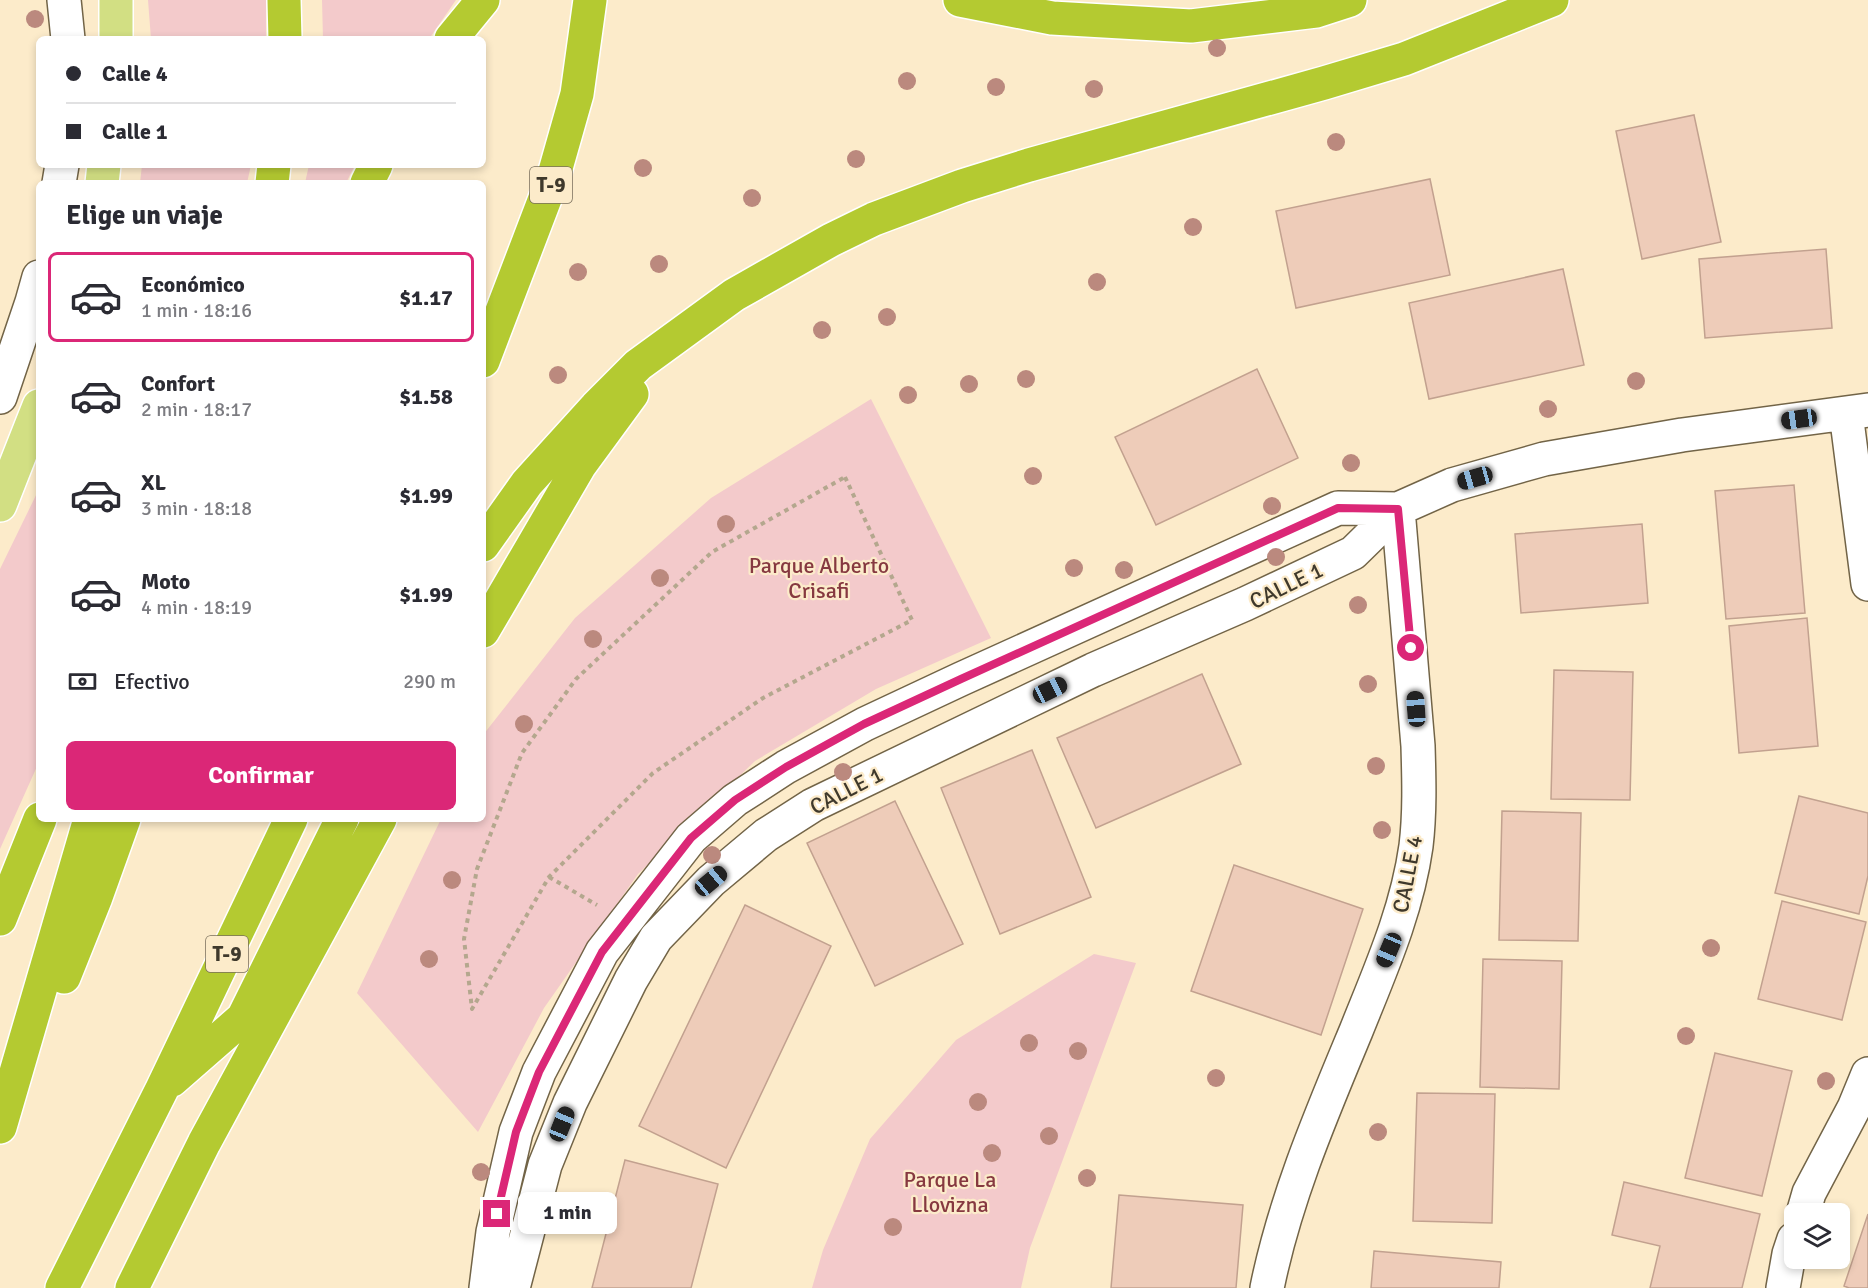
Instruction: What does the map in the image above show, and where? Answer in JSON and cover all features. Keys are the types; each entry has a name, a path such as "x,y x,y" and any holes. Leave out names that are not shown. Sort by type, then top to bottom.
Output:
{"highway":[{"path":"284,0 285,36"},
{"path":"453,36 483,0"},
{"name":"T-9","path":"486,353 554,175 577,94 590,0"},
{"path":"960,0 1052,18 1191,26 1316,10 1350,0"},
{"path":"486,541 527,483 596,406 638,365 734,296 831,240 917,201 1029,165 1404,59 1552,0"},
{"path":"486,626 580,465 666,345"},
{"path":"0,919 39,822"},
{"path":"0,1127 89,822"},
{"path":"13,1088 54,1002 123,822"},
{"name":"T-9","path":"62,1288 162,1089 290,822"},
{"path":"162,1089 243,1018 341,822"},
{"path":"132,1288 204,1143 378,822"},
{"path":"0,926 19,873"}],"main road":[{"path":"116,0 116,36"},
{"path":"0,506 36,414"}],"street":[{"path":"64,0 68,36"},
{"path":"0,397 36,290"},
{"path":"1857,411 1868,584"},
{"name":"CALLE 1","path":"513,1288 545,1165 582,1078 631,980 656,938 711,881 766,835 813,805 1093,670 1245,604 1353,553 1398,509 1452,485 1544,459 1682,435 1857,411"},
{"name":"CALLE 1","path":"486,1288 493,1232 516,1132 539,1072 602,952 691,838 743,794 786,767 864,724 1338,508 1398,509"},
{"name":"CALLE 4","path":"1266,1288 1283,1220 1312,1136 1389,950 1416,846 1418,746 1398,509"},
{"path":"1077,626 1093,670"},
{"path":"625,921 656,938"},
{"path":"539,1072 582,1078"},
{"path":"1806,1203 1809,1193 1854,1108 1868,1074"},
{"path":"1783,1288 1786,1269"}],"path":[{"path":"845,477 912,620 763,698 653,773 549,877 472,1009 464,939 477,868 522,753 576,679 712,552 845,477"},
{"path":"549,877 625,921"}],"green space":[{"path":"148,0 266,0 266,36 151,36"},
{"path":"322,0 456,0 431,36 323,36"},
{"path":"142,168 250,168 248,180 140,180"},
{"path":"308,168 354,168 348,180 306,180"},
{"name":"Parque Alberto Crisafi","path":"871,399 991,638 876,689 755,761 638,874 544,1008 478,1132 357,993 440,822 486,822 486,731 575,618 711,498"},
{"path":"36,495 36,769 0,849 0,569"},
{"name":"Parque La Llovizna","path":"1094,954 1136,963 1030,1248 1021,1288 812,1288 823,1250 870,1139 956,1040"}],"building":[{"path":"1694,115 1721,242 1642,259 1616,131"},
{"path":"1430,179 1450,275 1296,308 1276,211"},
{"path":"1826,249 1832,328 1705,338 1699,259"},
{"path":"1563,269 1584,365 1429,399 1409,303"},
{"path":"1257,369 1298,458 1156,525 1115,437"},
{"path":"1794,485 1805,613 1726,619 1715,491"},
{"path":"1642,524 1648,603 1521,613 1515,534"},
{"path":"1807,618 1818,746 1739,753 1729,626"},
{"path":"1554,670 1633,672 1630,800 1551,799"},
{"path":"1202,674 1241,764 1096,828 1057,738"},
{"path":"1032,750 1091,897 1000,934 941,788"},
{"path":"1799,796 1868,813 1868,876 1859,914 1775,893"},
{"path":"895,801 963,944 875,986 807,843"},
{"path":"1502,811 1581,813 1578,941 1499,940"},
{"path":"1234,865 1363,909 1321,1035 1191,991"},
{"path":"1782,901 1866,922 1842,1020 1758,999"},
{"path":"745,905 831,946 726,1168 639,1126"},
{"path":"1483,959 1562,961 1559,1089 1480,1087"},
{"path":"1715,1053 1792,1071 1762,1196 1685,1178"},
{"path":"1417,1093 1495,1094 1492,1223 1413,1221"},
{"path":"625,1160 718,1184 691,1288 592,1288"},
{"path":"1624,1182 1760,1214 1742,1288 1650,1288 1660,1246 1612,1235"},
{"path":"1119,1195 1243,1205 1236,1288 1111,1288"},
{"path":"1868,1214 1868,1288 1844,1286"},
{"path":"1374,1251 1501,1262 1499,1288 1371,1288"}],"route":[{"path":"497,1214 516,1132 539,1072 602,952 691,838 735,800 786,767 864,724 1338,508 1398,509 1411,648"}]}
